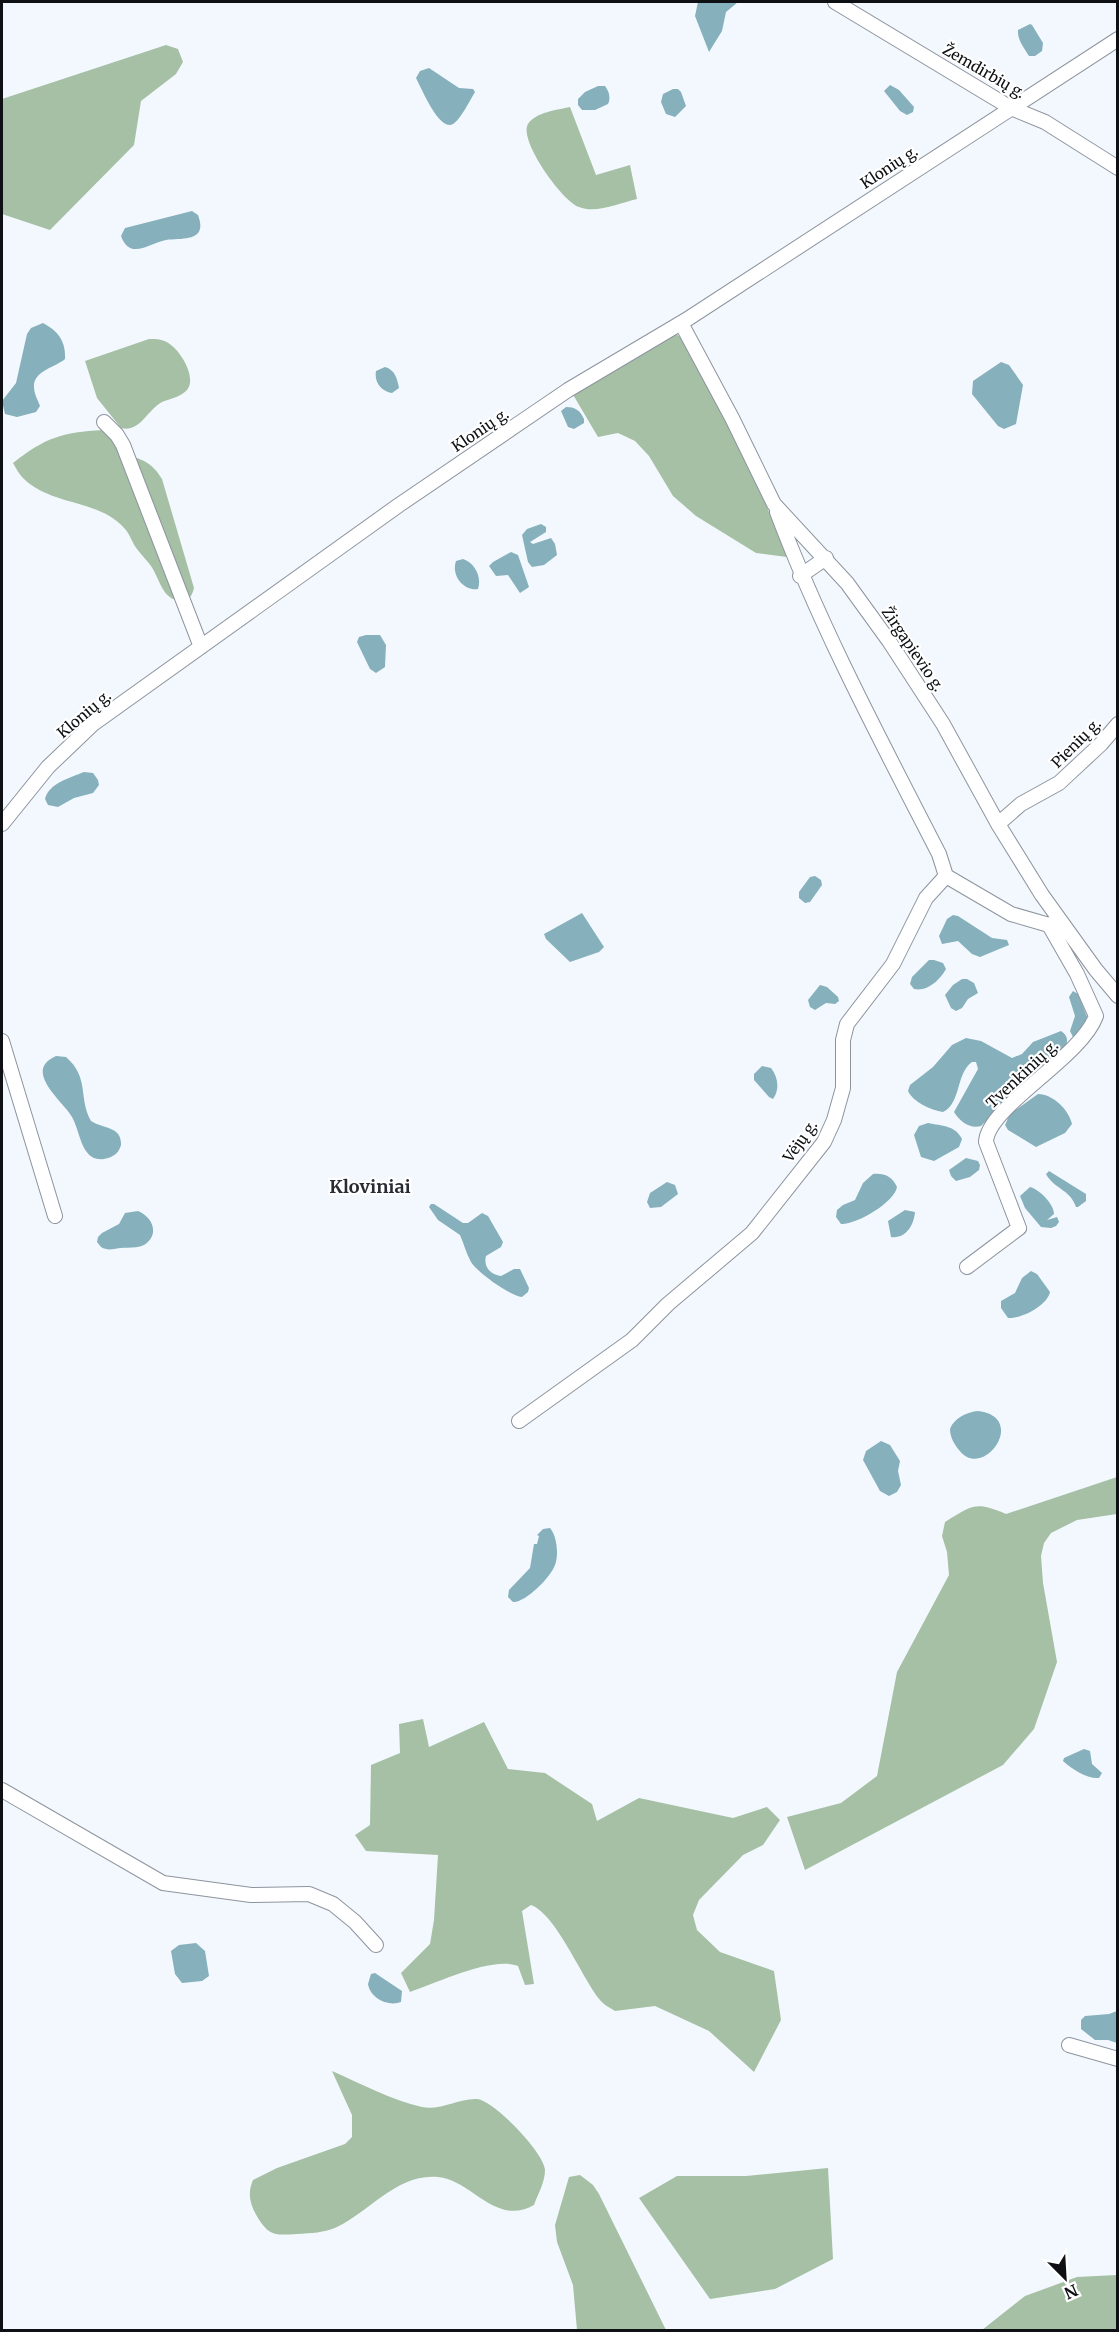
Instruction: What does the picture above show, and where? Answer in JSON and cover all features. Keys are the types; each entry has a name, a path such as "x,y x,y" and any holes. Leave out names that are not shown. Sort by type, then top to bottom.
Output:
{"street":[{"name":"Žemdirbių g.","path":"835,2 1011,108 1045,122 1118,168"},
{"name":"Klonių g.","path":"2,824 48,768 93,724 389,512 568,390 681,323 1118,39"},
{"name":"Žirgapievio g.","path":"681,323 732,418 774,504 826,558 882,632 943,724 1054,923 1118,996"},
{"path":"104,422 123,445 201,647"},
{"path":"774,504 800,576 870,724 939,854 946,876 1011,914 1054,923"},
{"path":"800,576 826,558"},
{"name":"Pienių g.","path":"998,824 1021,804 1059,783 1101,744 1118,724"},
{"name":"Vėjų g.","path":"519,1421 632,1340 668,1304 744,1240 824,1142 834,1120 843,1088 843,1040 847,1024 893,964 926,898 946,876"},
{"name":"Tvenkinių g.","path":"967,1267 1019,1228 986,1142 987,1134 995,1121 1021,1095 1075,1047 1092,1027 1096,1016 1054,923"},
{"path":"2,1041 55,1216"},
{"path":"2,1790 163,1883 185,1888 250,1895 309,1894 333,1904 355,1922 376,1945"},
{"path":"1069,2045 1118,2059"}],"green space":[{"path":"166,45 178,49 183,62 176,74 141,101 134,145 50,230 2,214 2,99"},
{"path":"570,107 596,175 630,165 637,199 600,209 586,209 572,203 553,183 530,143 527,132 528,124 541,114"},
{"path":"676,334 685,341 757,482 787,557 756,553 696,516 673,496 649,456 635,441 618,433 598,437 572,393"},
{"path":"149,339 163,340 175,348 189,372 190,385 182,394 162,402 138,424 128,429 121,428 97,398 85,361"},
{"path":"103,430 112,436 123,454 146,462 162,479 194,588 187,599 176,600 166,594 151,566 135,547 127,531 115,519 34,487 13,463 55,438 76,432"},
{"path":"1117,1477 1117,1514 1077,1520 1051,1533 1044,1543 1041,1556 1043,1583 1057,1662 1034,1729 1003,1765 805,1870 787,1817 841,1803 877,1776 897,1672 949,1575 947,1552 942,1536 945,1522 968,1509 980,1506 1006,1514"},
{"path":"423,1719 429,1747 484,1722 508,1769 545,1773 592,1804 597,1821 639,1798 733,1818 767,1807 780,1820 763,1845 743,1855 699,1900 693,1915 697,1930 720,1952 774,1971 781,2020 754,2072 709,2031 655,2006 615,2011 605,2004 593,1990 559,1933 540,1911 531,1905 522,1911 534,1984 525,1985 518,1966 507,1964 480,1967 410,1992 401,1973 430,1944 434,1920 438,1855 366,1851 355,1835 370,1825 371,1765 400,1753 399,1724"},
{"path":"332,2071 388,2096 422,2107 436,2107 477,2099 494,2108 517,2128 542,2162 545,2170 544,2179 534,2205 520,2210 495,2207 450,2180 424,2177 397,2187 332,2229 290,2234 270,2232 258,2218 251,2204 250,2190 253,2180 277,2168 345,2144 352,2137 352,2115"},
{"path":"828,2168 833,2259 775,2289 710,2299 639,2198 677,2176 746,2176"},
{"path":"580,2175 593,2185 599,2194 666,2330 577,2330 573,2285 557,2242 555,2225 569,2177"},
{"path":"1117,2275 1117,2330 982,2330 1025,2296 1077,2277"}],"water":[{"path":"698,2 738,2 726,12 722,31 709,52 695,16"},
{"path":"1030,24 1043,43 1042,51 1035,56 1029,56 1018,33 1018,30"},
{"path":"429,68 459,88 473,89 475,92 453,124 448,125 436,115 416,78 420,71"},
{"path":"890,85 899,90 914,107 913,112 907,115 900,111 884,91"},
{"path":"598,86 605,86 608,90 608,104 595,110 582,110 578,105 578,99 585,92"},
{"path":"673,89 681,92 686,106 675,117 666,114 661,102 663,94"},
{"path":"192,211 198,215 200,230 192,237 166,240 135,249 129,248 121,236 125,228"},
{"path":"43,323 60,337 65,359 37,377 34,387 40,406 36,412 17,417 5,414 2,401 16,383 27,334 31,328"},
{"path":"1001,362 1009,365 1023,385 1016,424 1004,429 998,426 972,394 973,381"},
{"path":"385,367 393,372 399,388 392,393 382,388 376,379 376,371"},
{"path":"566,407 579,411 584,423 574,429 568,427 561,411"},
{"path":"541,524 546,527 546,532 530,542 533,544 551,538 557,555 544,565 532,567 528,562 522,535 527,529"},
{"path":"511,552 518,555 529,587 520,593 508,575 496,576 489,566"},
{"path":"463,559 476,571 479,580 478,589 463,585 457,577 456,561"},
{"path":"380,635 386,645 385,667 376,673 370,669 357,642 359,637"},
{"path":"84,772 93,773 98,780 99,785 93,793 74,798 58,807 48,805 45,799 47,793 55,785"},
{"path":"815,876 821,880 822,885 810,902 805,903 799,898 799,892 810,877"},
{"path":"582,913 604,947 599,952 570,962 546,939 544,934"},
{"path":"953,915 992,938 1007,940 1009,945 980,957 972,954 958,941 942,944 939,936 947,919"},
{"path":"929,960 943,963 946,969 933,984 924,989 914,989 910,984 912,977"},
{"path":"962,979 974,983 978,993 956,1011 951,1008 945,995"},
{"path":"820,985 827,987 838,997 839,1001 835,1004 826,1003 815,1010 810,1007 808,1000"},
{"path":"1073,991 1078,994 1088,1019 1073,1037 1070,1031 1075,1016 1069,997"},
{"path":"1061,1031 1067,1038 1065,1047 1042,1068 1016,1076 1000,1096 1020,1076 1026,1077 1026,1082 981,1126 966,1124 954,1112 978,1069 976,1062 972,1062 963,1073 953,1102 943,1112 923,1105 908,1091 910,1085 933,1067 952,1045 966,1038 981,1041 1012,1058 1022,1054 1033,1042"},
{"path":"56,1056 66,1057 78,1073 91,1121 118,1134 121,1145 113,1156 99,1159 87,1152 72,1117 48,1086 43,1070 47,1062"},
{"path":"762,1066 771,1068 777,1079 777,1091 773,1099 754,1080 754,1074"},
{"path":"1038,1094 1049,1097 1060,1104 1068,1113 1072,1124 1065,1133 1036,1147 1008,1130 1005,1125 1010,1114"},
{"path":"928,1123 956,1131 962,1139 959,1147 934,1161 921,1157 914,1135 919,1126"},
{"path":"966,1158 978,1161 979,1170 970,1177 956,1181 949,1170"},
{"path":"1049,1171 1086,1194 1086,1201 1076,1207 1070,1196 1049,1179 1046,1174"},
{"path":"873,1174 881,1174 890,1178 897,1187 895,1193 874,1212 856,1221 841,1224 836,1217 837,1210 855,1200 863,1183"},
{"path":"667,1182 675,1185 678,1194 661,1207 650,1208 647,1202 650,1193"},
{"path":"1030,1187 1038,1191 1049,1202 1054,1214 1047,1220 1057,1217 1059,1222 1056,1226 1041,1227 1025,1208 1020,1196"},
{"path":"431,1204 463,1223 468,1223 482,1213 488,1216 503,1242 501,1247 486,1256 487,1267 491,1272 501,1276 514,1269 520,1269 529,1288 528,1292 522,1297 516,1295 480,1272 471,1262 460,1235 438,1220 429,1207"},
{"path":"905,1210 915,1212 911,1226 901,1236 891,1237 888,1221"},
{"path":"138,1211 148,1217 153,1226 149,1241 135,1247 106,1249 101,1247 97,1242 102,1233 119,1224 125,1213"},
{"path":"1031,1271 1037,1274 1050,1292 1048,1297 1033,1311 1008,1318 1001,1308 1001,1301 1015,1293 1022,1278"},
{"path":"978,1411 993,1416 1000,1424 1001,1434 997,1445 989,1453 979,1458 969,1458 955,1445 950,1429 961,1416"},
{"path":"881,1441 890,1445 900,1461 898,1471 901,1485 897,1492 889,1496 880,1491 863,1460 866,1451"},
{"path":"550,1528 556,1541 557,1551 553,1570 531,1594 513,1602 508,1597 509,1590 530,1568 534,1544 537,1544 539,1536 537,1535 543,1529"},
{"path":"1084,1749 1090,1751 1092,1764 1102,1773 1099,1778 1085,1775 1063,1761 1064,1758"},
{"path":"196,1943 205,1951 209,1976 202,1981 182,1983 175,1974 171,1951 179,1945"},
{"path":"375,1973 402,1991 401,2002 385,2002 372,1993 368,1984 371,1974"},
{"path":"1117,2011 1117,2043 1095,2040 1081,2029 1081,2020 1085,2016"}],"district":[{"name":"Kloviniai","path":"370,1186"}]}
